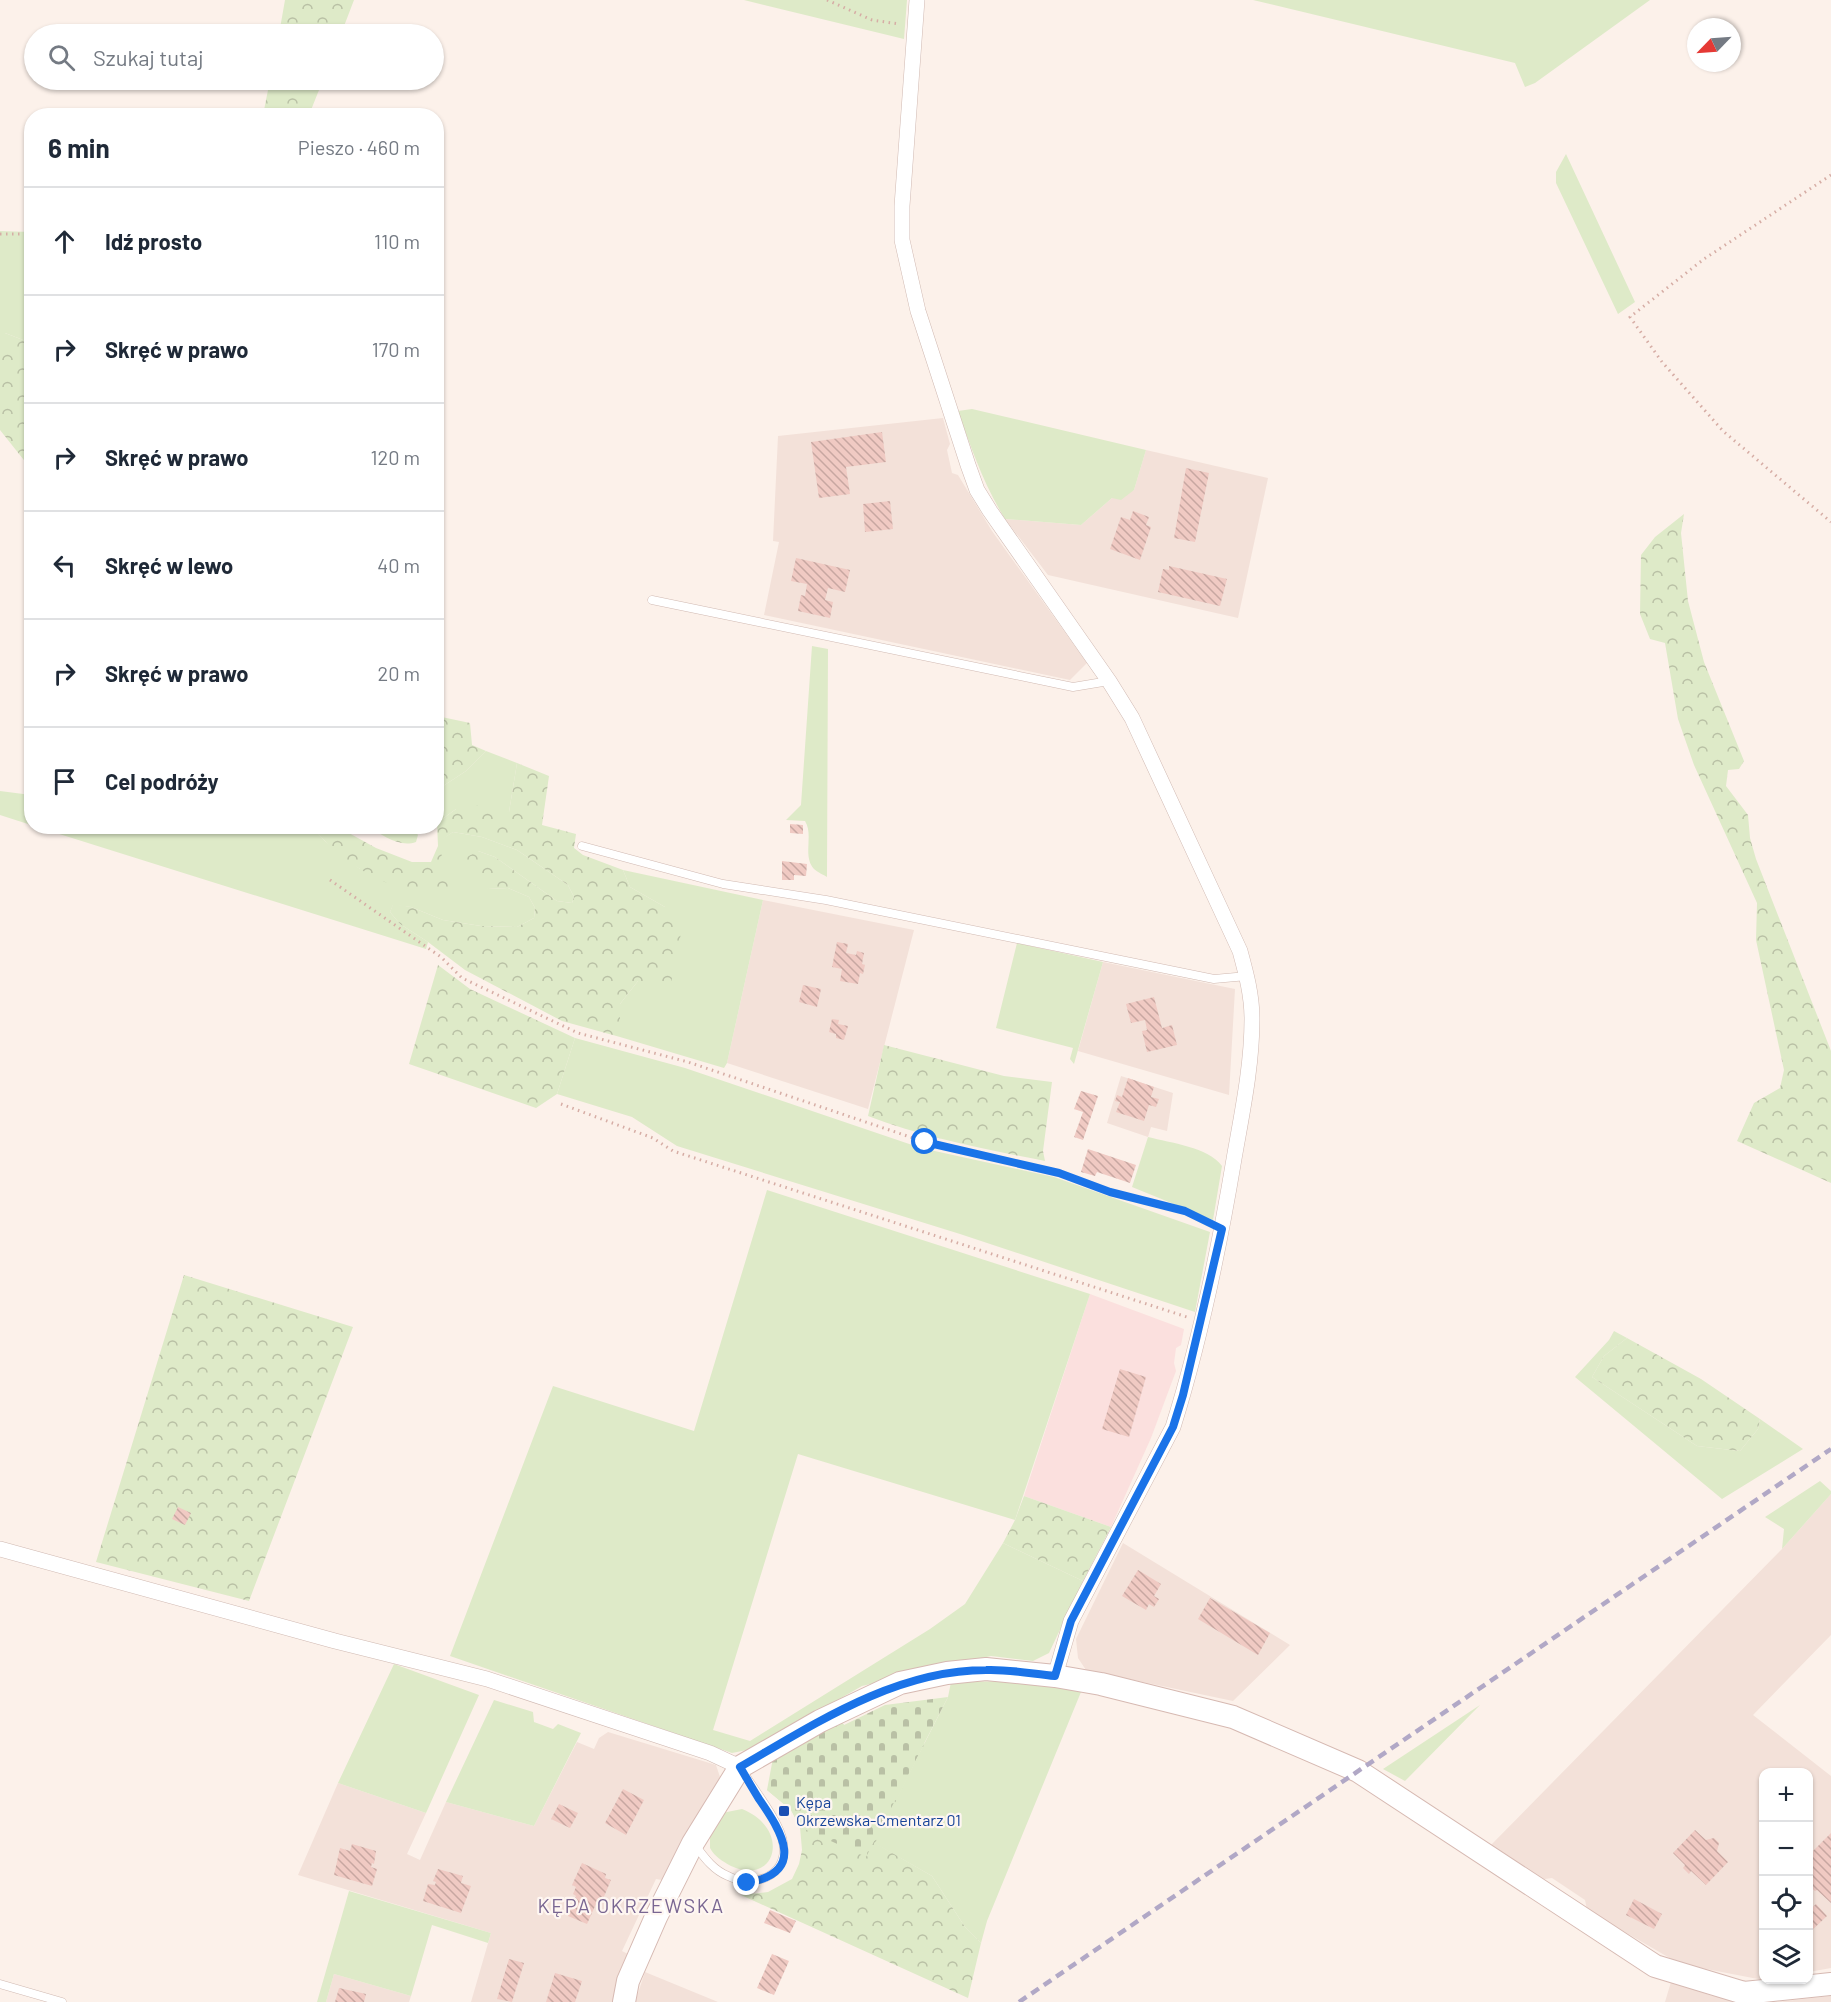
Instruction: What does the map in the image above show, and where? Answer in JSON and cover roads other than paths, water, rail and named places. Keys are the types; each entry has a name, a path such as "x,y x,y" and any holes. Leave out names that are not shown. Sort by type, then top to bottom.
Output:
{"street":[{"path":"917,0 902,240 918,311 977,490 1132,718 1240,951 1247,976 1252,1018 1250,1058 1222,1229 1183,1395 1173,1427 1071,1621 1055,1676"},
{"path":"0,1549 335,1641 486,1679 710,1753 740,1767"},
{"path":"624,2002 627,1981 656,1917 693,1843 740,1767 820,1721 900,1683 947,1673 986,1670 1055,1676 1101,1684 1233,1717 1358,1771 1655,1966 1744,1993 1831,1984"}],"lane":[{"path":"652,600 1073,687 1109,681"},
{"path":"582,846 723,884 838,903 1214,979 1247,976"},
{"path":"693,1843 710,1864 728,1876 747,1883 762,1880 775,1873 781,1865 784,1854 779,1829 740,1767"},
{"path":"0,1984 62,2002"}],"railway":[{"path":"1019,2002 1831,1449"}],"place":[{"name":"Kępa Okrzewska-Cmentarz 01","path":"784,1811"}],"district":[{"name":"KĘPA OKRZEWSKA","path":"631,1906"}]}
